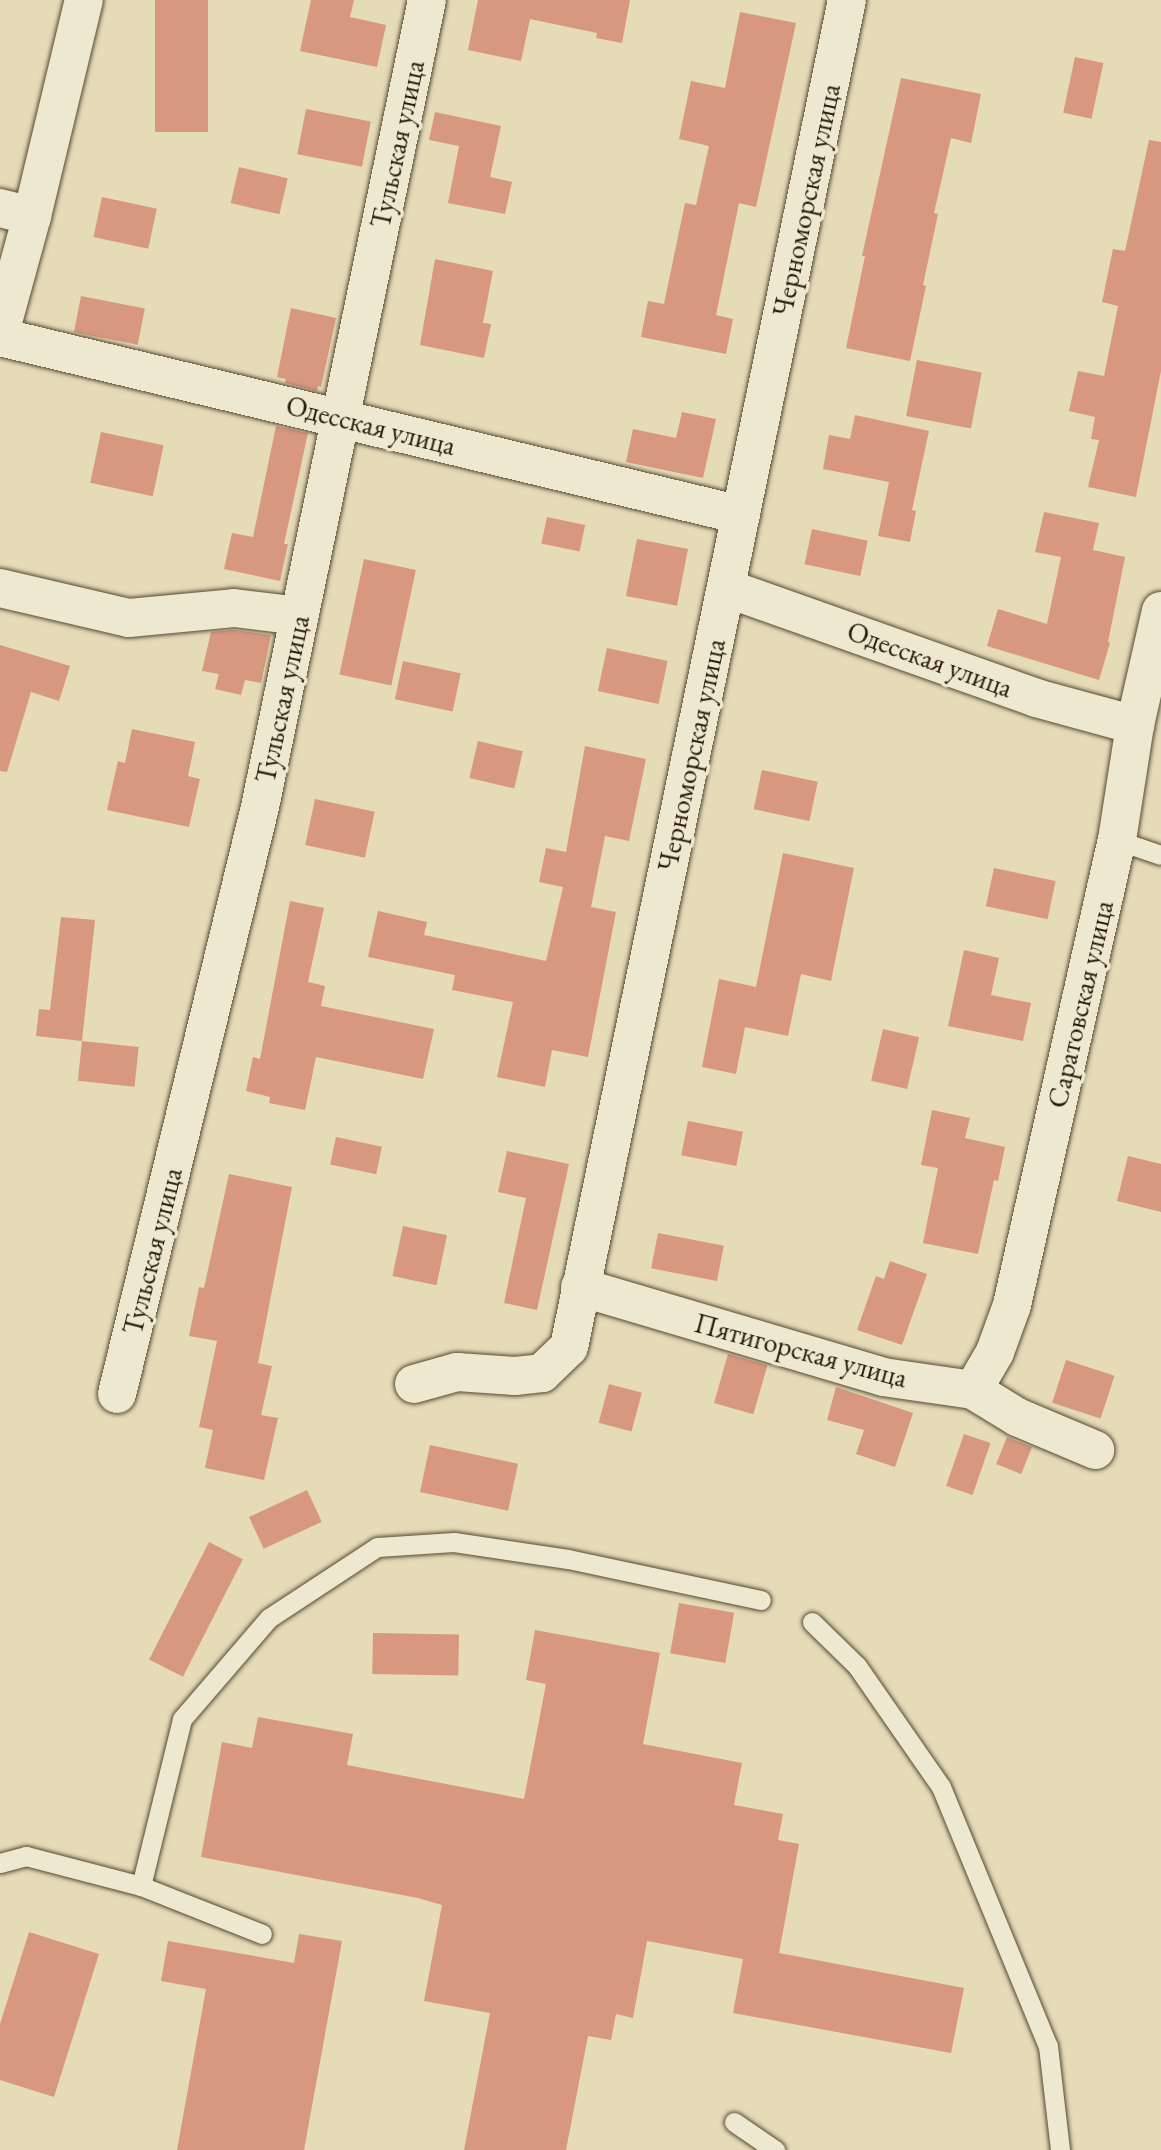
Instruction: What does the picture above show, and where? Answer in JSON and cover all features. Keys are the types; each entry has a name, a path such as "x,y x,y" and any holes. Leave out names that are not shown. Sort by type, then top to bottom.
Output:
{"street":[{"path":"0,335 16,212 84,0"},
{"name":"Тульская улица","path":"117,1394 260,807 427,0"},
{"name":"Черноморская улица","path":"414,1384 457,1372 515,1376 542,1373 569,1347 847,0"},
{"name":"Одесская улица","path":"0,335 741,515"},
{"path":"0,588 129,618 234,608 299,616"},
{"name":"Одесская улица","path":"726,588 1036,698 1135,725"},
{"name":"Саратовская улица","path":"973,1390 995,1352 1012,1305 1117,840 1135,725 1161,611"},
{"name":"Пятигорская улица","path":"580,1287 883,1377 973,1390 1017,1417 1095,1450"}],"lane":[{"path":"1117,840 1161,855"},
{"path":"141,1886 182,1719 269,1618 377,1548 467,1544 568,1559 761,1600"},
{"path":"812,1622 858,1666 942,1787 1048,2046 1060,2150"},
{"path":"0,1863 26,1856 141,1886 262,1934"},
{"path":"734,2122 775,2150"}],"building":[{"path":"155,0 208,0 208,132 155,132"},
{"path":"311,0 354,0 350,17 386,25 377,67 300,51"},
{"path":"478,0 630,0 622,43 596,38 597,33 530,19 521,61 468,50"},
{"path":"740,12 796,23 756,207 739,203 716,315 733,319 726,354 641,337 648,301 664,304 685,203 696,205 709,146 679,139 691,81 725,88"},
{"path":"1075,57 1103,63 1092,119 1063,113"},
{"path":"901,78 981,94 971,143 951,138 934,213 938,214 910,361 846,348 865,256 862,256"},
{"path":"306,109 371,122 362,167 297,154"},
{"path":"435,112 501,126 490,177 512,182 505,214 448,203 459,146 429,140"},
{"path":"1149,140 1161,142 1161,371 1136,497 1088,487 1099,440 1091,439 1095,417 1069,411 1078,371 1104,376 1118,306 1102,302 1113,249 1125,251"},
{"path":"239,167 288,178 279,214 231,203"},
{"path":"102,197 157,209 148,249 93,237"},
{"path":"435,259 493,271 483,323 491,324 484,358 420,345"},
{"path":"81,296 145,308 138,345 74,332"},
{"path":"291,308 336,318 321,387 318,386 317,391 285,383 286,379 277,377"},
{"path":"917,360 982,373 971,429 906,416"},
{"path":"682,412 716,419 703,478 626,462 633,429 676,438"},
{"path":"855,415 929,431 912,510 916,511 910,542 878,536 889,482 823,469 829,435 850,439"},
{"path":"276,426 308,433 284,544 288,544 280,581 224,569 232,533 253,537"},
{"path":"101,432 164,445 153,496 90,483"},
{"path":"1044,512 1099,523 1093,550 1125,557 1108,642 1110,643 1099,680 987,646 998,609 1047,624 1061,557 1035,552"},
{"path":"547,517 585,525 580,552 541,543"},
{"path":"812,529 868,541 860,576 805,564"},
{"path":"637,539 688,549 677,606 626,596"},
{"path":"364,559 416,570 391,685 339,674"},
{"path":"234,630 271,635 261,683 245,680 241,695 215,689 219,674 202,671 211,632"},
{"path":"0,645 70,666 59,701 31,692 7,772 0,771"},
{"path":"607,648 668,661 658,704 598,691"},
{"path":"403,661 461,673 453,711 395,699"},
{"path":"132,729 195,742 188,776 200,779 189,827 107,810 118,761 125,763"},
{"path":"478,741 523,751 514,788 469,778"},
{"path":"585,746 646,759 629,841 605,836 591,907 616,912 588,1057 552,1050 545,1087 497,1077 513,1002 452,990 455,975 368,957 378,911 427,922 424,935 546,961 563,887 539,882 546,848 566,852"},
{"path":"762,770 818,782 809,821 754,809"},
{"path":"315,799 375,812 365,858 305,845"},
{"path":"783,853 854,868 831,981 801,974 788,1036 745,1027 736,1074 702,1067 719,979 756,987"},
{"path":"994,868 1056,881 1048,919 986,906"},
{"path":"290,901 324,908 308,982 325,986 321,1006 434,1029 423,1079 316,1057 305,1110 269,1103 270,1097 246,1091 253,1057 260,1059"},
{"path":"61,917 95,920 82,1041 36,1036 39,1009 50,1010"},
{"path":"964,950 999,958 991,995 1031,1003 1023,1041 948,1026"},
{"path":"883,1029 919,1037 907,1089 871,1081"},
{"path":"82,1041 139,1047 135,1087 78,1081"},
{"path":"932,1110 970,1118 965,1138 1005,1147 998,1181 994,1180 978,1254 923,1243 938,1168 921,1165"},
{"path":"688,1121 743,1132 736,1166 681,1155"},
{"path":"336,1137 382,1147 376,1174 330,1164"},
{"path":"507,1151 569,1164 537,1310 504,1303 526,1198 498,1192"},
{"path":"1128,1156 1161,1164 1161,1212 1117,1201"},
{"path":"229,1174 292,1187 258,1363 272,1366 261,1415 278,1418 264,1480 205,1468 213,1430 199,1427 217,1341 189,1336 199,1287 204,1288"},
{"path":"403,1226 447,1235 436,1285 392,1276"},
{"path":"658,1233 724,1246 717,1281 651,1268"},
{"path":"890,1261 927,1274 902,1345 857,1330 876,1276 884,1279"},
{"path":"728,1354 767,1365 753,1414 714,1403"},
{"path":"1066,1360 1115,1376 1101,1419 1052,1403"},
{"path":"609,1384 642,1393 631,1431 599,1423"},
{"path":"836,1387 913,1413 895,1467 856,1454 864,1430 827,1420"},
{"path":"964,1434 990,1443 973,1495 946,1486"},
{"path":"1007,1437 1032,1447 1021,1474 996,1464"},
{"path":"430,1445 518,1464 508,1511 420,1492"},
{"path":"307,1490 322,1522 264,1549 249,1517"},
{"path":"209,1542 243,1559 183,1677 149,1660"},
{"path":"679,1603 734,1613 725,1663 670,1653"},
{"path":"535,1630 660,1653 643,1744 742,1763 734,1805 783,1814 778,1840 799,1844 779,1953 964,1988 951,2053 733,2013 743,1959 647,1941 633,2018 616,2014 611,2040 588,2036 566,2150 464,2150 490,2013 424,2001 442,1905 418,1898 201,1857 222,1742 252,1748 258,1717 353,1734 347,1765 524,1799 546,1684 526,1680"},
{"path":"373,1633 459,1635 458,1675 372,1674"},
{"path":"29,1932 99,1954 54,2097 0,2080 0,2024"},
{"path":"299,1934 342,1941 304,2150 177,2150 206,1989 161,1981 168,1941 294,1963"}]}
